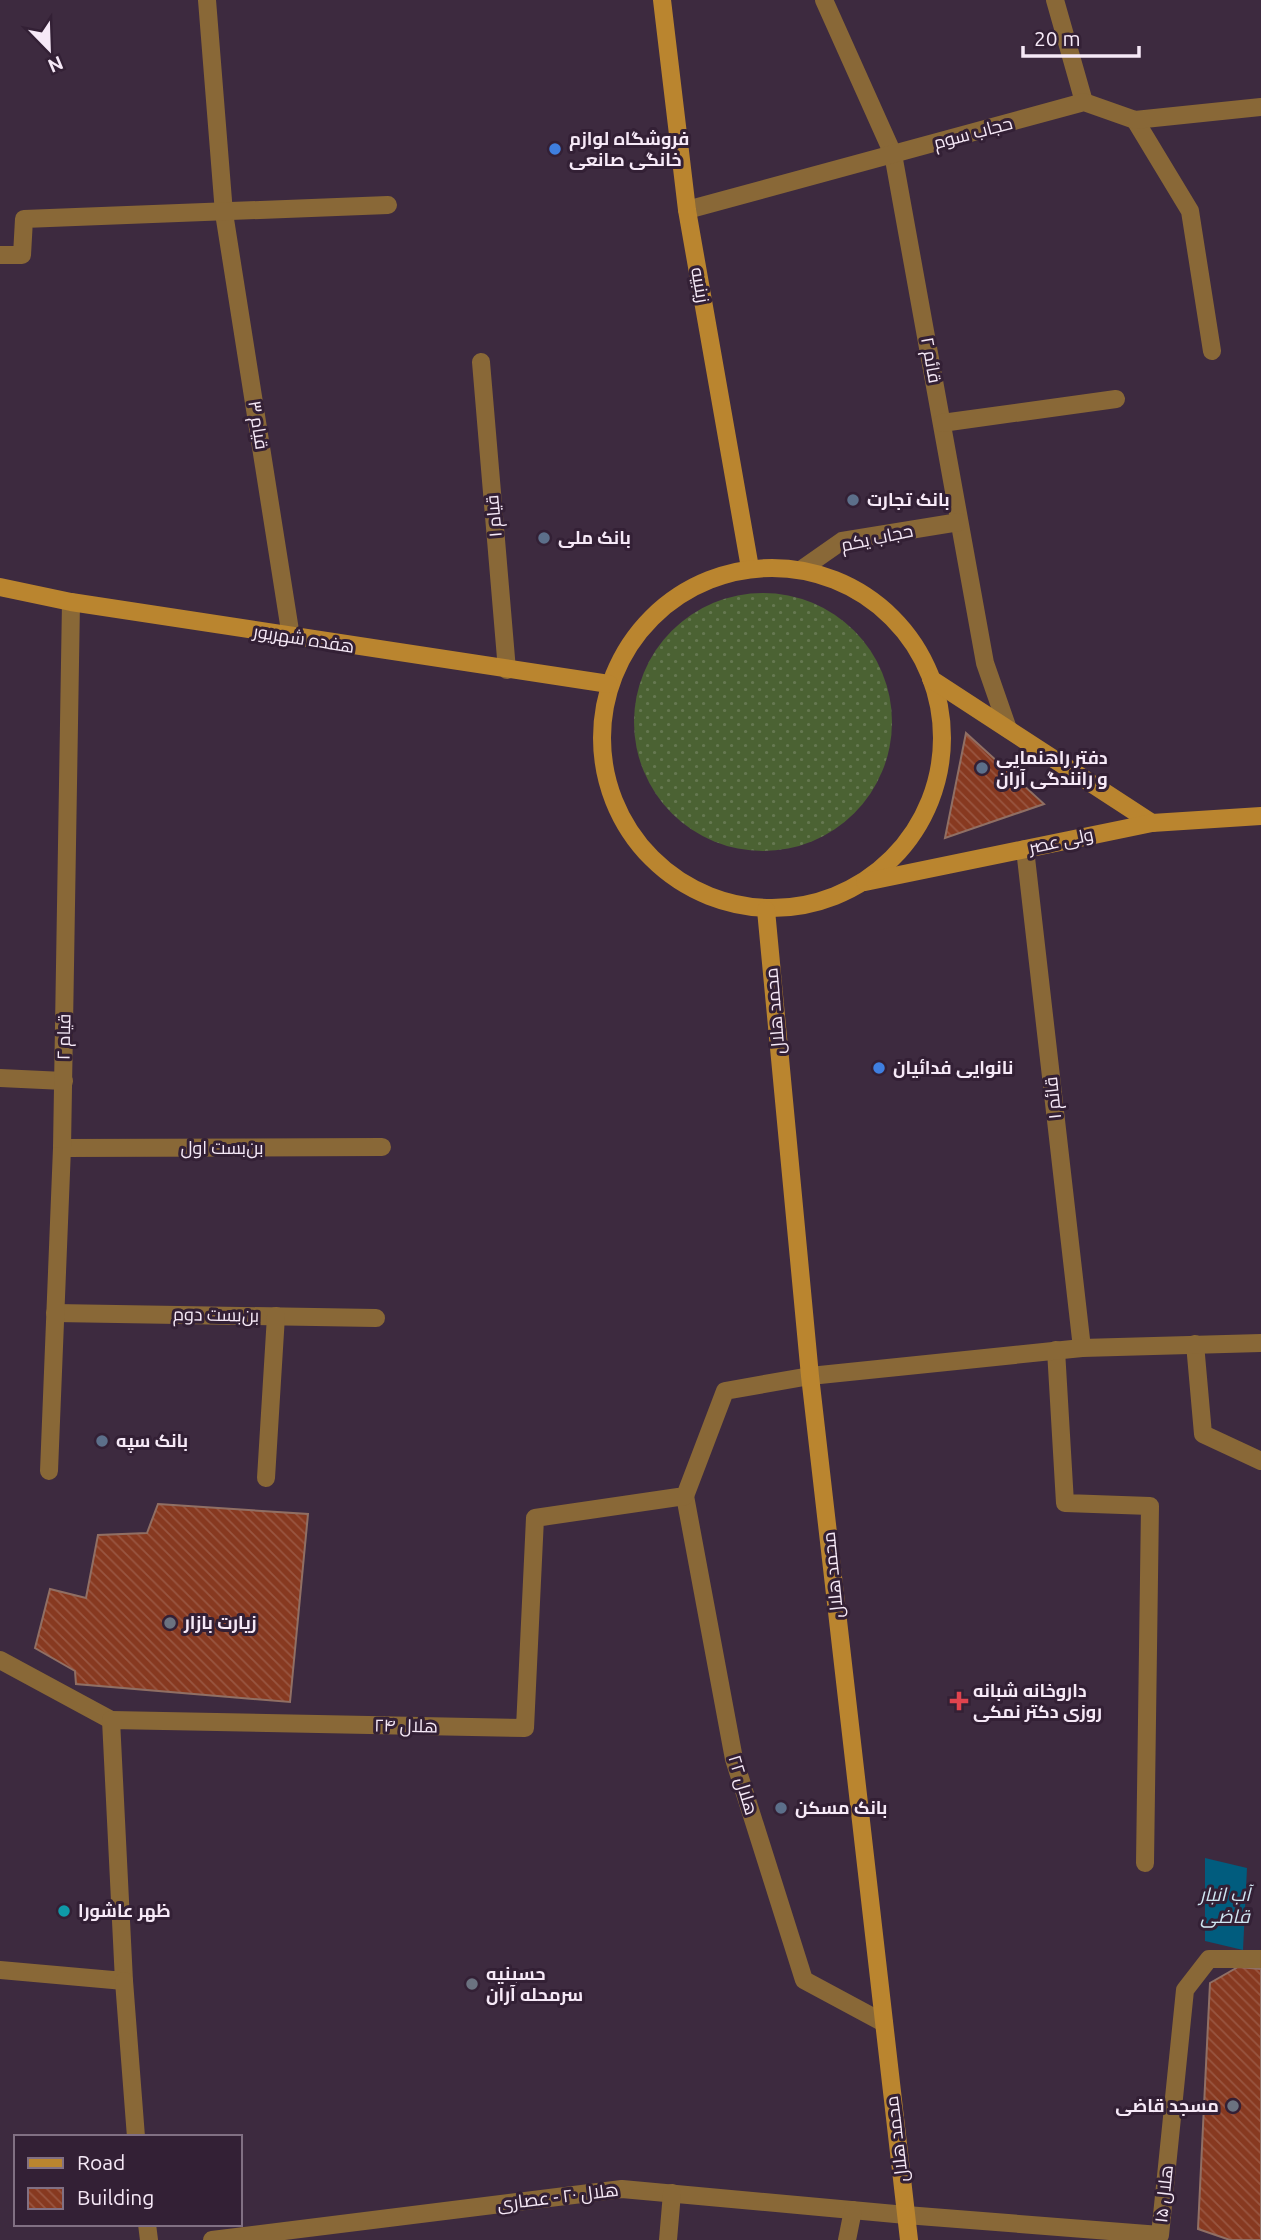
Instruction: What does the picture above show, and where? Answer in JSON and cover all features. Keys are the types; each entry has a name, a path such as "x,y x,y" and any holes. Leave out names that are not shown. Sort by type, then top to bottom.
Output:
{"main road":[{"name":"زینبیه","path":"663,0 687,210 750,568"},
{"path":"750,568 802,569 850,585 892,615 923,656 940,705 943,756 929,806 902,849 863,883 817,903 766,910 713,900 667,874 630,836 607,789 600,736 609,684 630,641 663,606 704,581 750,568"},
{"name":"هفده شهریور","path":"0,587 71,602 609,684"},
{"path":"931,679 1152,823"},
{"name":"ولی عصر","path":"863,883 1152,823 1261,816"},
{"name":"محمد هلال","path":"766,910 810,1376 909,2240"}],"street":[{"name":"قیام ۳","path":"207,0 225,213 291,637"},
{"name":"قائم ۲","path":"824,0 893,154 985,663 1008,729"},
{"path":"1055,0 1084,102 1135,120 1261,107"},
{"name":"حجاب سوم","path":"687,210 1084,102"},
{"path":"1135,120 1190,211 1212,351"},
{"path":"0,255 22,255 24,219 388,205"},
{"name":"قیام ۱","path":"481,362 507,670"},
{"path":"942,423 1116,399"},
{"name":"حجاب یکم","path":"802,569 842,541 959,522"},
{"name":"قیام ۲","path":"50,1471 64,1081 71,602"},
{"name":"قائم ۱","path":"1025,849 1082,1348"},
{"path":"0,1078 64,1081"},
{"name":"بن‌بست اول","path":"62,1148 382,1147"},
{"name":"بن‌بست دوم","path":"55,1312 376,1318"},
{"path":"266,1478 276,1316"},
{"path":"685,1496 725,1391 810,1376 1056,1350 1261,1343"},
{"path":"1195,1344 1203,1434 1261,1461"},
{"path":"1056,1350 1065,1503 1150,1506 1145,1863"},
{"name":"هلال ۲۴","path":"111,1720 525,1728 535,1518 685,1496"},
{"name":"هلال ۲۲","path":"685,1496 734,1759 804,1980 884,2023"},
{"path":"0,1660 111,1720 124,1980 136,2135"},
{"name":"هلال ۱۵","path":"906,2215 1159,2237 1185,1990 1209,1959 1261,1959"},
{"path":"0,1970 124,1980"},
{"name":"هلال ۲۰ - عصاری","path":"212,2240 622,2189 906,2215"},
{"path":"668,2240 672,2193"},
{"path":"847,2240 853,2210"}],"green space":[{"path":"763,593 788,596 824,608 845,622 863,640 882,673 892,722 889,747 877,783 863,804 845,822 812,841 763,851 738,848 702,836 681,822 663,804 644,771 634,722 637,697 649,661 663,640 681,622 714,603"}],"water":[{"name":"آب انبار قاضی","path":"1205,1858 1247,1868 1243,1950 1205,1941"}],"building":[{"name":"دفتر راهنمایی و رانندگی آران","path":"966,733 1044,804 945,838"},
{"name":"زیارت بازار","path":"158,1504 308,1514 290,1702 76,1684 75,1671 35,1648 50,1589 86,1598 98,1535 147,1533"},
{"name":"مسجد قاضی","path":"1238,1967 1261,1969 1261,2240 1230,2240 1198,2229 1210,1983"}],"place":[{"name":"فروشگاه لوازم خانگی صانعی","path":"555,149"},
{"name":"بانک تجارت","path":"853,500"},
{"name":"بانک ملی","path":"544,538"},
{"name":"دفتر راهنمایی و رانندگی آران","path":"982,768"},
{"name":"نانوایی فدائیان","path":"879,1068"},
{"name":"بانک سپه","path":"102,1441"},
{"name":"زیارت بازار","path":"170,1623"},
{"name":"داروخانه شبانه روزی دکتر نمکی","path":"959,1701"},
{"name":"بانک مسکن","path":"781,1808"},
{"name":"ظهر عاشورا","path":"64,1911"},
{"name":"حسینیه سرمحله آران","path":"472,1984"},
{"name":"مسجد قاضی","path":"1233,2106"}]}
